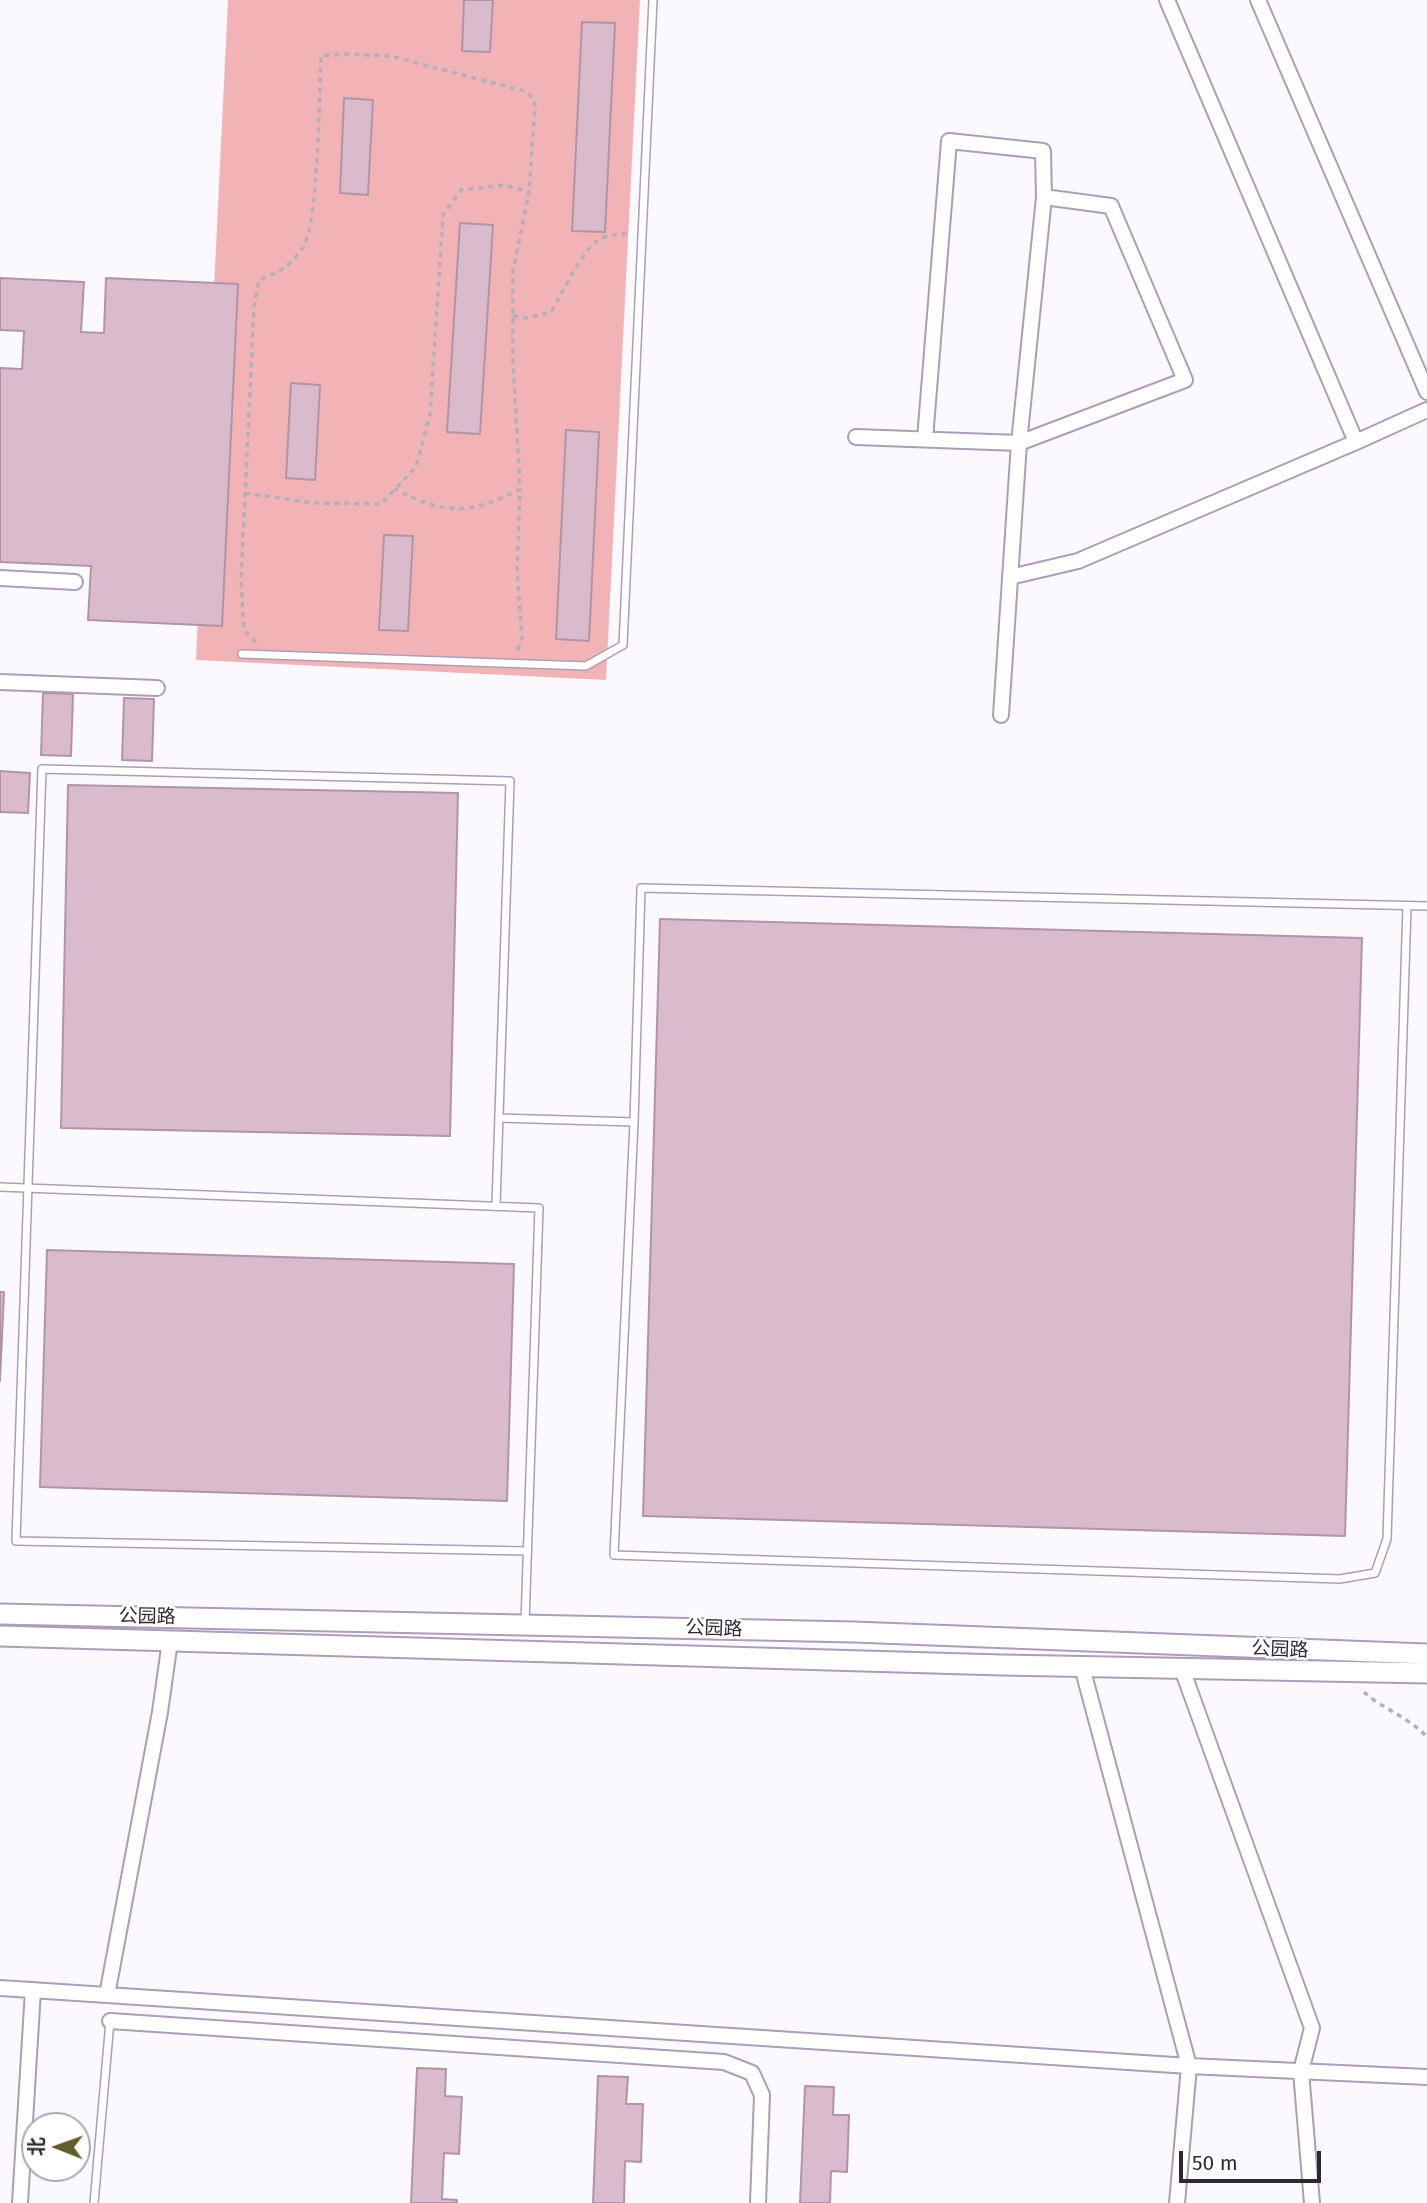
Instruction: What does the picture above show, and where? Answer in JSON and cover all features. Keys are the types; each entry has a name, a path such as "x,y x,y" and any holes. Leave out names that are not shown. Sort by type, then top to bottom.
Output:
{"street":[{"path":"1167,0 1356,442"},
{"path":"1258,0 1427,392"},
{"path":"925,439 948,141 1043,151 1044,197 1019,443 1001,715"},
{"path":"856,436 1019,443 1185,380 1111,206 1044,197"},
{"path":"1010,577 1078,561 1427,410"},
{"path":"0,578 75,582"},
{"path":"0,682 157,688"},
{"name":"公园路","path":"0,1614 854,1632 1427,1654"},
{"path":"0,1636 1082,1667 1427,1673"},
{"path":"107,1995 160,1712 170,1641"},
{"path":"1082,1667 1189,2066 1177,2203"},
{"path":"1182,1669 1312,2028 1301,2071 1312,2203"},
{"path":"0,1988 1189,2066 1427,2077"},
{"path":"20,2203 33,1990"},
{"path":"110,2021 724,2062 752,2073 762,2095 758,2203"}],"lane":[{"path":"242,654 586,666 623,645 653,0"},
{"path":"496,1206 510,781 42,769 16,1541 527,1551"},
{"path":"1407,906 1387,1539 1375,1573 1340,1579 614,1555 634,1122 641,888 1427,906"},
{"path":"499,1118 634,1122"},
{"path":"0,1187 539,1208 525,1625"},
{"path":"94,2203 110,2021"}],"path":[{"path":"264,650 244,629 241,581 254,307 259,280 284,270 304,247 313,202 321,56 346,54 390,56 527,92 535,104 529,192 513,271 520,489 517,572 522,638 517,652 507,654"},
{"path":"245,493 313,503 381,504 416,467 430,414 443,215 461,190 504,185 529,192"},
{"path":"513,316 528,318 551,312 571,282 583,253 599,238 642,233"},
{"path":"395,489 417,501 450,509 488,506 520,489"}],"shaded area":[{"path":"228,0 640,0 606,680 196,660"}],"building":[{"path":"464,0 493,0 490,52 462,51"},
{"path":"582,22 615,23 605,232 572,231"},
{"path":"344,98 373,100 368,195 340,193"},
{"path":"460,223 493,225 480,434 447,432"},
{"path":"0,278 84,282 81,332 104,333 106,278 238,284 222,626 88,620 91,566 0,562 0,368 22,369 24,331 0,330"},
{"path":"291,383 320,385 315,480 286,478"},
{"path":"566,430 599,432 589,641 556,639"},
{"path":"384,535 413,536 408,631 379,630"},
{"path":"43,693 73,694 71,756 41,755"},
{"path":"124,698 154,699 152,761 122,760"},
{"path":"0,771 30,773 28,813 0,812"},
{"path":"68,785 458,793 450,1136 61,1128"},
{"path":"660,919 1362,938 1345,1536 643,1516"},
{"path":"47,1250 514,1264 507,1501 40,1487"},
{"path":"0,1292 4,1292 0,1381"},
{"path":"417,2068 446,2069 445,2096 462,2097 459,2154 444,2153 442,2199 457,2200 457,2203 411,2203"},
{"path":"598,2076 628,2077 626,2104 643,2104 641,2162 625,2161 624,2203 593,2203"},
{"path":"805,2086 834,2087 833,2115 849,2115 847,2172 831,2171 830,2203 800,2203"}]}
